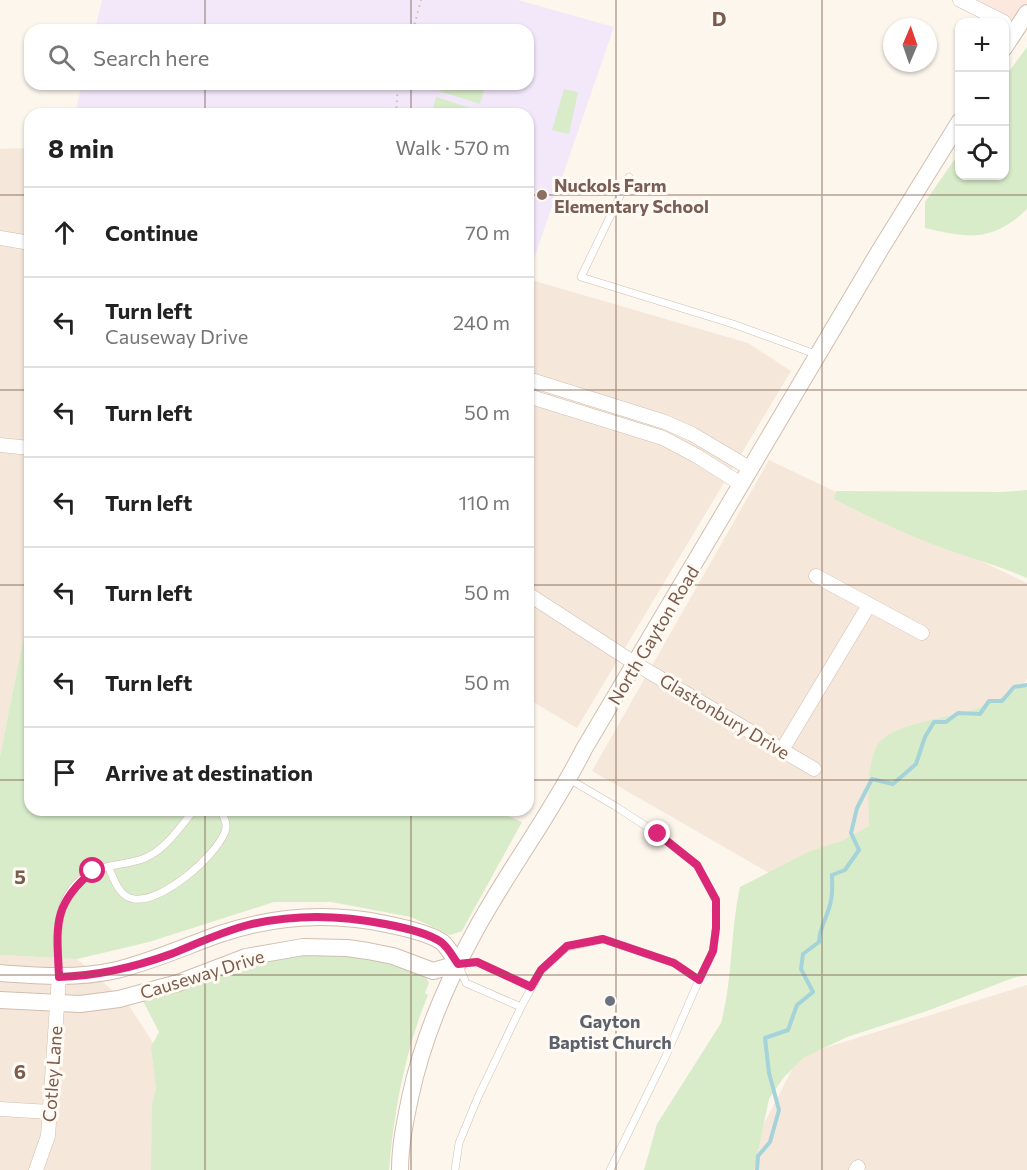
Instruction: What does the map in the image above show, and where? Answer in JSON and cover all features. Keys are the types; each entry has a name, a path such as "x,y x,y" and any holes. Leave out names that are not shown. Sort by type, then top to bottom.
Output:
{"street":[{"path":"960,0 995,18"},
{"path":"1009,25 1027,13"},
{"name":"North Gayton Road","path":"400,1170 404,1126 418,1062 458,964 480,923 569,779 584,749 741,484 957,126"},
{"path":"0,238 24,242"},
{"path":"534,381 665,422 692,434 750,469"},
{"path":"534,398 663,438 741,484"},
{"path":"0,445 24,447"},
{"path":"816,576 922,633"},
{"name":"Glastonbury Drive","path":"534,602 814,769"},
{"path":"782,750 869,605"},
{"name":"Causeway Drive","path":"0,973 59,977 116,970 168,955 219,934 248,926 305,917 368,920 421,934 442,943 458,964 433,971 393,956 368,951 303,947 246,957 178,983 119,999 80,1004 0,1000"},
{"name":"Cotley Lane","path":"36,1170 46,1143 50,1112 59,977"},
{"path":"0,1109 50,1112"}],"lane":[{"path":"629,177 581,277 733,324 818,355"},
{"path":"569,779 658,834 697,865 716,900 713,951 665,1058 610,1170"},
{"path":"59,977 57,924 63,904 76,885 93,871 147,858 171,839 189,816"},
{"path":"109,868 120,891 133,899 152,897 175,886 194,870 225,832 226,822 223,816"},
{"path":"455,1170 459,1143 478,1097 531,987 541,970 567,946 603,939 674,963 699,980"},
{"path":"521,1007 466,983 458,964 477,962 531,987"}],"path":[{"path":"414,24 421,0"},
{"path":"396,108 398,90"}],"shaded area":[{"name":"Nuckols Farm Elementary School","path":"102,0 518,0 614,27 534,259 534,108 76,108 81,90 534,90 534,24 96,24"},
{"path":"960,0 1027,0 1027,5 1013,28 1009,26 1009,18 994,18"},
{"path":"24,148 24,635 0,756 0,149"},
{"path":"534,281 748,343 791,371 577,728 534,703"},
{"path":"769,460 1027,583 1027,679 856,923 592,771"},
{"path":"0,955 77,959 128,1004 157,1049 166,1170 0,1170"},
{"path":"1027,985 1027,1170 740,1170 799,1056"}],"green space":[{"path":"1027,47 1027,209 1002,228 991,233 967,235 925,228 925,202 955,159 955,180 1009,180 1009,72"},
{"path":"564,89 578,92 569,134 552,130"},
{"path":"439,90 484,90 480,104"},
{"path":"436,97 471,108 433,108"},
{"path":"1027,490 1027,578 922,540 834,499 836,491 1002,492"},
{"path":"24,635 24,816 508,816 522,822 462,931 450,935 411,917 331,902 274,902 149,942 77,959 0,955 0,756"},
{"path":"1027,684 1027,975 847,1037 803,1058 784,1077 769,1099 754,1170 644,1170 657,1124 721,1023 728,990 734,921 740,887 810,851 842,841 869,826 870,767 876,748 882,740 892,733 919,723 980,708"},
{"path":"298,952 354,953 391,961 425,975 429,983 425,993 428,995 413,1038 402,1081 389,1170 151,1170 152,1105 156,1088 151,1047 159,1032 142,999 246,961"}],"waterway":[{"path":"757,1170 758,1156 770,1142 779,1110 769,1073 765,1038 788,1030 797,1005 813,992 801,969 803,954 819,942 832,897 832,875 845,870 859,850 851,833 857,808 872,779 893,784 916,764 925,737 934,722 946,722 958,713 980,714 989,701 1002,701 1014,687 1027,685"}],"place":[{"name":"Nuckols Farm Elementary School","path":"542,195"},
{"name":"Gayton Baptist Church","path":"610,1001"}],"route":[{"path":"93,871 76,885 63,904 57,924 59,977 93,974 147,962 219,934 274,920 341,917 368,920 421,934 442,943 458,964 477,962 531,987 541,970 567,946 603,939 674,963 699,980 713,951 716,900 697,865 658,834"}]}
